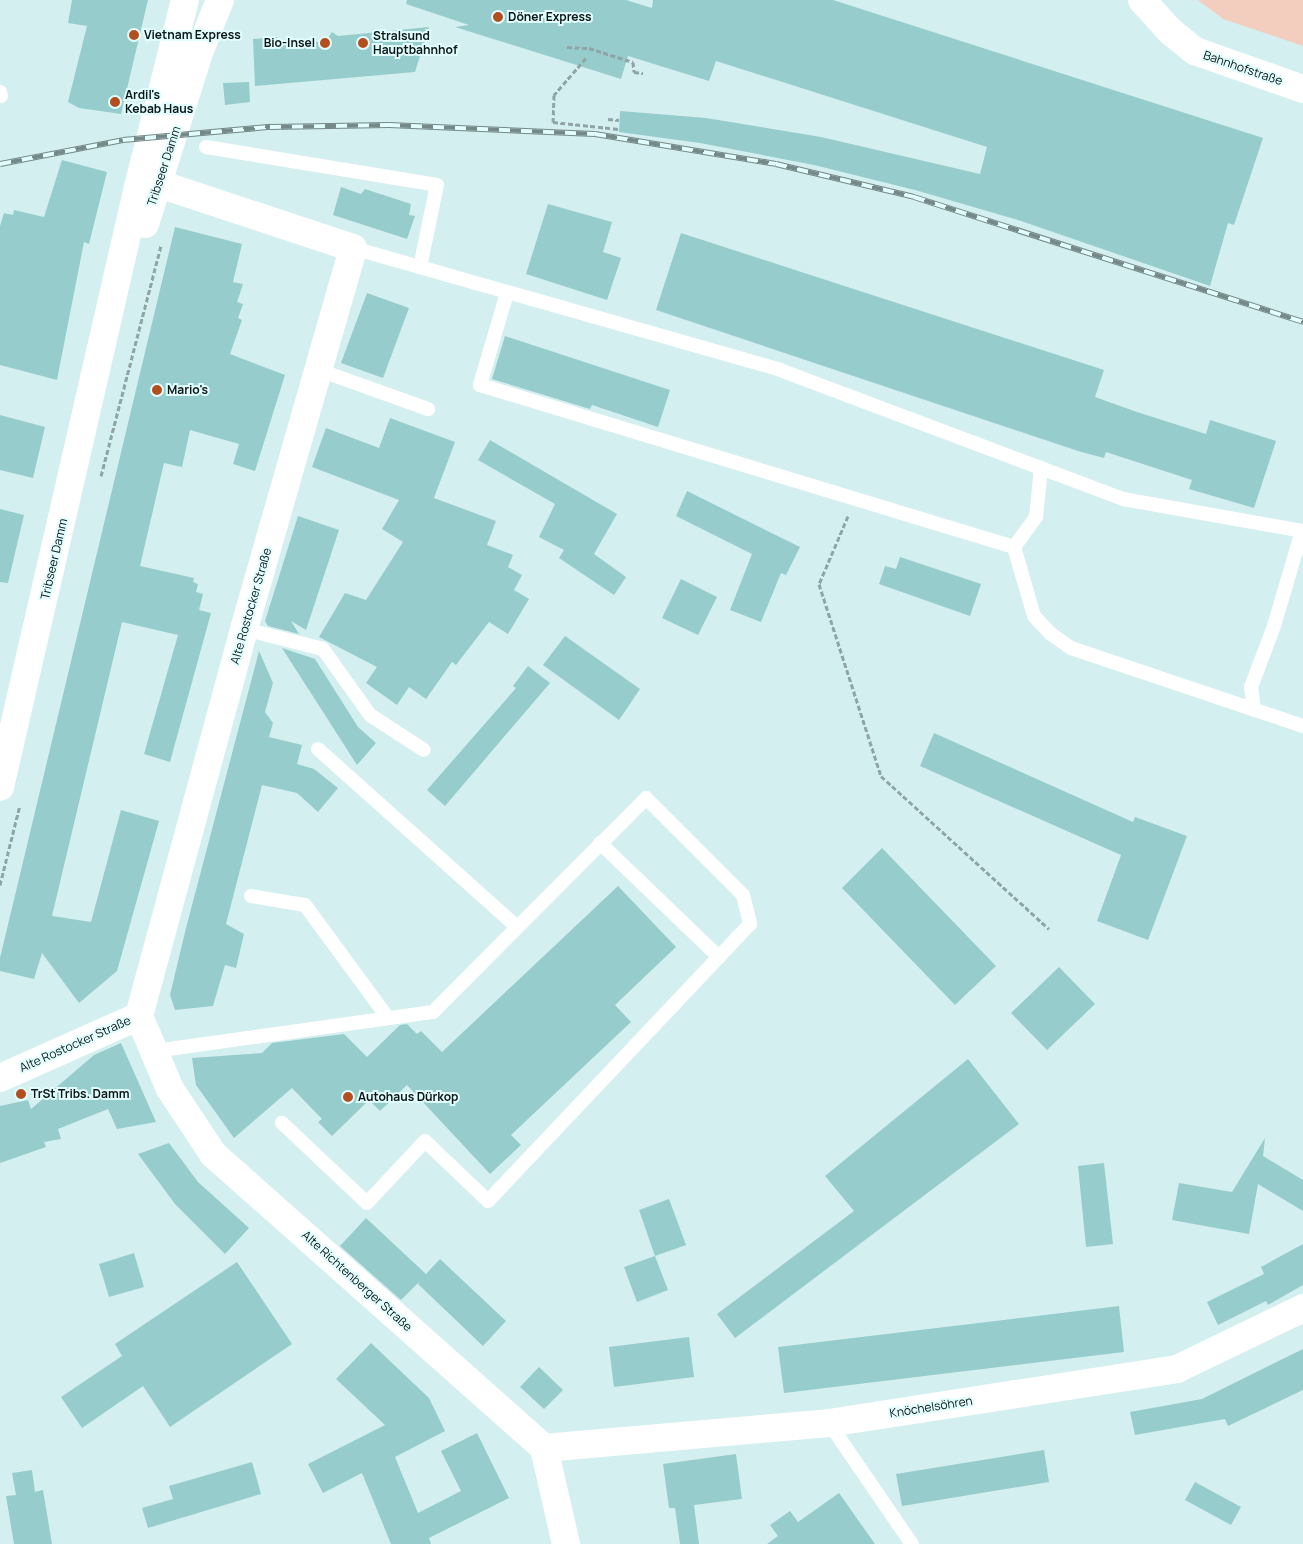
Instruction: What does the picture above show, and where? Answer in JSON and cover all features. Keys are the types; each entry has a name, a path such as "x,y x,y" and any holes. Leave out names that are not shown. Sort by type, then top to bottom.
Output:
{"street":[{"name":"Tribseer Damm","path":"0,787 185,0"},
{"name":"Tribseer Damm","path":"106,332 159,184 200,50 220,0"},
{"name":"Bahnhofstraße","path":"1142,0 1170,31 1195,51 1303,89"},
{"path":"159,184 353,248"},
{"name":"Alte Rostocker Straße","path":"0,1078 139,1016 244,629 353,248"},
{"name":"Alte Richtenberger Straße","path":"139,1016 170,1089 213,1154 544,1448"},
{"name":"Knöchelsöhren","path":"544,1448 828,1424 1177,1368 1303,1308"},
{"path":"544,1448 566,1544"}],"lane":[{"path":"206,146 436,185 420,267"},
{"path":"353,248 780,370 1123,499 1302,531 1274,626 1251,687 1254,710"},
{"path":"508,293 480,385 1014,548"},
{"path":"319,370 428,409"},
{"path":"1014,548 1036,517 1041,468"},
{"path":"1014,548 1034,616 1050,634 1071,648 1303,726"},
{"path":"244,629 323,649 370,715 424,750"},
{"path":"318,749 517,927"},
{"path":"155,1051 432,1012 646,798 743,895 750,924 488,1202 425,1141 367,1203 282,1123"},
{"path":"600,843 719,957"},
{"path":"251,896 305,905 388,1018"},
{"path":"828,1424 912,1544"}],"path":[{"path":"567,47 589,48 633,62 634,72 643,73"},
{"path":"586,58 554,95 553,122 619,128"},
{"path":"608,119 619,120"},
{"path":"855,499 819,584 881,776 1049,929"}],"shaded area":[{"path":"1198,0 1303,0 1303,46 1223,19"}],"building":[{"path":"72,0 148,0 121,114 79,108 68,102 87,26 68,23"},
{"path":"407,0 626,0 652,8 653,0 833,0 1263,138 1234,225 1228,223 1210,286 1021,221 915,190 814,165 700,143 619,132 620,111 706,118 821,137 980,174 987,147 716,61 709,81 628,56 621,79 455,27 469,25 406,4"},
{"name":"Stralsund Hauptbahnhof","path":"429,27 415,72 255,86 253,39 277,37 278,45 326,41 332,32 338,36"},
{"path":"249,82 250,102 225,105 223,83"},
{"path":"62,160 107,172 89,244 84,242 57,380 0,365 0,226 4,213 13,215 14,210 44,217"},
{"path":"341,187 361,194 365,189 411,204 409,215 415,216 407,239 333,215"},
{"path":"548,204 612,222 603,252 621,258 607,300 526,274"},
{"path":"175,227 242,244 233,282 243,284 237,302 243,304 238,318 242,320 230,354 285,375 255,471 233,464 239,444 190,430 182,467 164,463 140,566 194,578 193,582 198,584 196,592 203,594 199,610 211,613 170,762 144,754 178,635 122,622 52,916 91,922 121,810 159,821 117,971 79,1003 42,953 34,979 0,971 0,958"},
{"path":"681,233 1104,370 1095,397 1137,412 1206,434 1210,420 1276,441 1254,508 1189,489 1192,480 1106,452 1104,458 1078,451 656,310"},
{"path":"367,293 409,308 383,378 341,363"},
{"path":"505,336 670,390 658,427 592,405 590,409 492,379"},
{"path":"0,415 45,427 33,478 0,470"},
{"path":"390,418 455,442 434,498 496,521 487,545 513,555 508,567 522,575 514,590 529,599 508,634 489,622 456,665 452,662 426,699 409,687 397,705 366,683 377,667 319,637 345,593 366,600 403,542 382,529 399,500 312,467 326,428 379,448"},
{"path":"490,440 617,514 594,554 626,577 614,595 559,558 564,550 539,537 555,504 478,460"},
{"path":"687,491 800,547 786,575 781,573 761,622 730,610 752,554 676,516"},
{"path":"0,509 24,515 8,583 0,582"},
{"path":"298,516 339,530 306,630 291,621 299,634 268,626 265,621"},
{"path":"900,557 981,584 970,616 879,584 885,566 896,569"},
{"path":"681,579 717,597 698,635 662,618"},
{"path":"565,636 640,689 619,720 543,665"},
{"path":"282,648 315,659 358,727 376,743 357,765"},
{"path":"259,651 273,683 265,712 273,723 269,737 302,745 297,764 314,769 338,788 318,812 297,793 262,785 226,924 244,934 236,968 225,965 213,1006 175,1010 170,995"},
{"path":"528,666 550,683 445,806 427,790 516,688 513,686"},
{"path":"934,733 1133,822 1135,817 1187,836 1148,940 1097,921 1121,855 920,766"},
{"path":"882,848 996,966 955,1005 842,888"},
{"path":"618,886 676,947 615,1005 631,1022 511,1135 521,1145 490,1174 407,1085 380,1111 369,1100 332,1136 318,1122 322,1119 292,1088 234,1138 196,1085 192,1058 262,1053 272,1043 344,1034 367,1057 400,1025 407,1024 417,1034 421,1031 442,1052"},
{"path":"1059,967 1095,1004 1047,1050 1011,1013"},
{"path":"121,1043 156,1122 117,1129 108,1109 58,1129 61,1139 44,1142 46,1147 0,1163 0,1106 28,1100 31,1109 94,1055"},
{"path":"968,1059 1019,1124 735,1338 717,1314 854,1211 825,1176"},
{"path":"1265,1138 1263,1156 1303,1180 1303,1211 1258,1184 1249,1234 1172,1220 1179,1183 1232,1192"},
{"path":"169,1143 198,1182 249,1228 225,1254 175,1204 138,1154"},
{"path":"1104,1163 1113,1244 1086,1247 1078,1166"},
{"path":"669,1199 686,1245 655,1256 639,1210"},
{"path":"366,1218 426,1274 440,1259 506,1321 483,1346 418,1284 420,1281 401,1300 340,1246"},
{"path":"1303,1244 1303,1285 1268,1305 1266,1301 1218,1325 1207,1302 1264,1274 1261,1267"},
{"path":"134,1253 144,1287 109,1297 99,1264"},
{"path":"655,1256 668,1290 637,1302 624,1267"},
{"path":"237,1262 292,1344 170,1427 143,1386 82,1428 61,1397 122,1356 115,1344"},
{"path":"1119,1306 1124,1352 784,1393 778,1347"},
{"path":"689,1337 694,1377 614,1387 609,1347"},
{"path":"371,1343 429,1398 445,1431 395,1457 418,1513 461,1491 441,1451 477,1433 509,1498 429,1538 431,1544 391,1544 362,1473 323,1493 308,1464 385,1425 336,1379"},
{"path":"1303,1349 1303,1390 1228,1426 1225,1419 1135,1435 1130,1412 1202,1399"},
{"path":"539,1367 563,1390 544,1409 520,1387"},
{"path":"1044,1450 1049,1482 902,1506 896,1474"},
{"path":"736,1454 742,1499 694,1505 699,1544 680,1544 675,1508 669,1508 663,1464"},
{"path":"252,1462 261,1494 148,1528 142,1508 173,1499 169,1486"},
{"path":"32,1470 35,1492 43,1490 52,1544 14,1544 6,1496 16,1495 12,1473"},
{"path":"1195,1482 1241,1507 1231,1525 1185,1500"},
{"path":"839,1493 875,1544 767,1544 778,1536 770,1525 790,1511 798,1522"}],"railway":[{"path":"0,164 123,140 270,127 389,125 595,134 776,164 914,197 1303,322"}],"place":[{"name":"Döner Express","path":"498,17"},
{"name":"Vietnam Express","path":"134,35"},
{"name":"Bio-Insel","path":"325,43"},
{"name":"Stralsund Hauptbahnhof","path":"363,43"},
{"name":"Ardil's Kebab Haus","path":"115,102"},
{"name":"Mario's","path":"157,390"},
{"name":"TrSt Tribs. Damm","path":"21,1094"},
{"name":"Autohaus Dürkop","path":"348,1097"}]}
